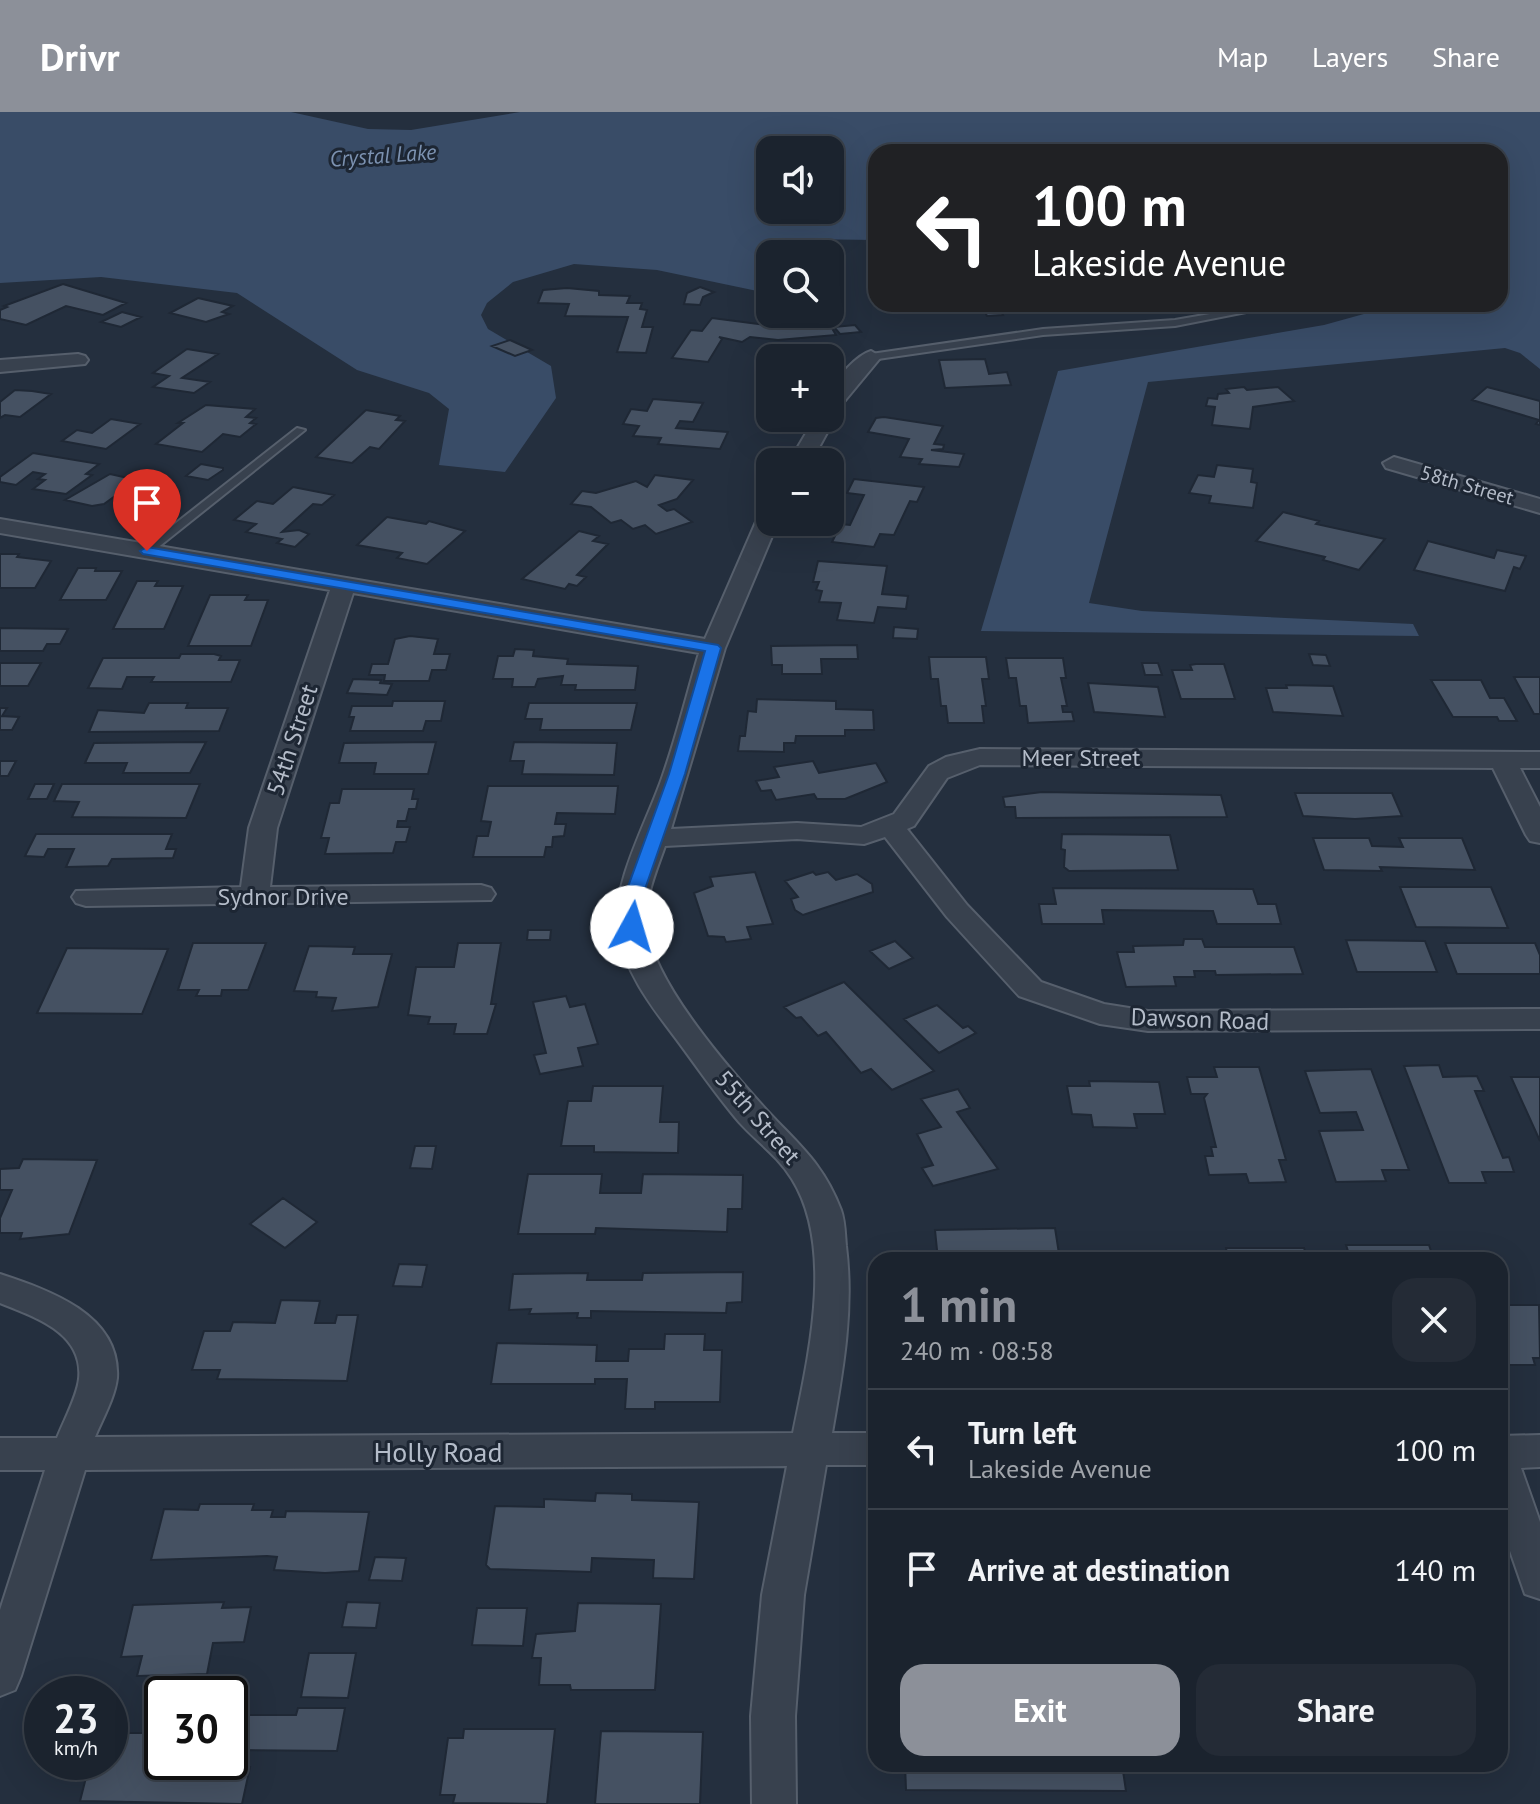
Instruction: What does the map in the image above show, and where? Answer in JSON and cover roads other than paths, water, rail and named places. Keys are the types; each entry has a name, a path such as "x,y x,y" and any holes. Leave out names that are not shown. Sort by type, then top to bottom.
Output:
{"street":[{"path":"844,387 871,357"},
{"path":"0,366 78,360"},
{"name":"58th Street","path":"1394,463 1540,506"},
{"path":"0,526 713,648"},
{"name":"55th Street","path":"761,536 713,648 677,774 634,895 632,927 640,960 662,999 751,1114 795,1158 825,1213 833,1285 828,1349 783,1595 773,1716 774,1804"},
{"name":"54th Street","path":"254,896 263,828 343,587"},
{"name":"Meer Street","path":"892,828 904,820 938,772 955,763 980,757 1540,760"},
{"path":"1503,760 1540,835"},
{"path":"653,839 781,831 864,836 892,828"},
{"name":"Dawson Road","path":"892,828 957,911 1030,989 1066,1004 1100,1014 1148,1021 1540,1019"},
{"name":"Sydnor Drive","path":"86,897 481,894"},
{"path":"0,1288 60,1313 79,1327 94,1350 98,1379 70,1454 0,1676"},
{"name":"Holly Road","path":"0,1454 868,1449"},
{"path":"1508,1452 1540,1451"},
{"path":"1508,1487 1540,1581"}],"lane":[{"path":"871,357 1043,332 1175,323 1238,312"},
{"path":"147,551 300,430"}],"water":[{"name":"Crystal Lake","path":"0,112 291,112 368,129 411,130 520,112 1540,112 1540,369 1520,353 1505,348 1148,382 1089,603 1142,611 1413,624 1419,636 981,631 1058,371 1324,325 1371,312 1508,312 1508,144 868,144 868,240 756,240 756,291 657,270 574,264 513,282 487,303 481,315 488,329 551,366 556,398 505,472 439,465 449,409 429,393 357,370 237,293 101,277 0,283"}]}
